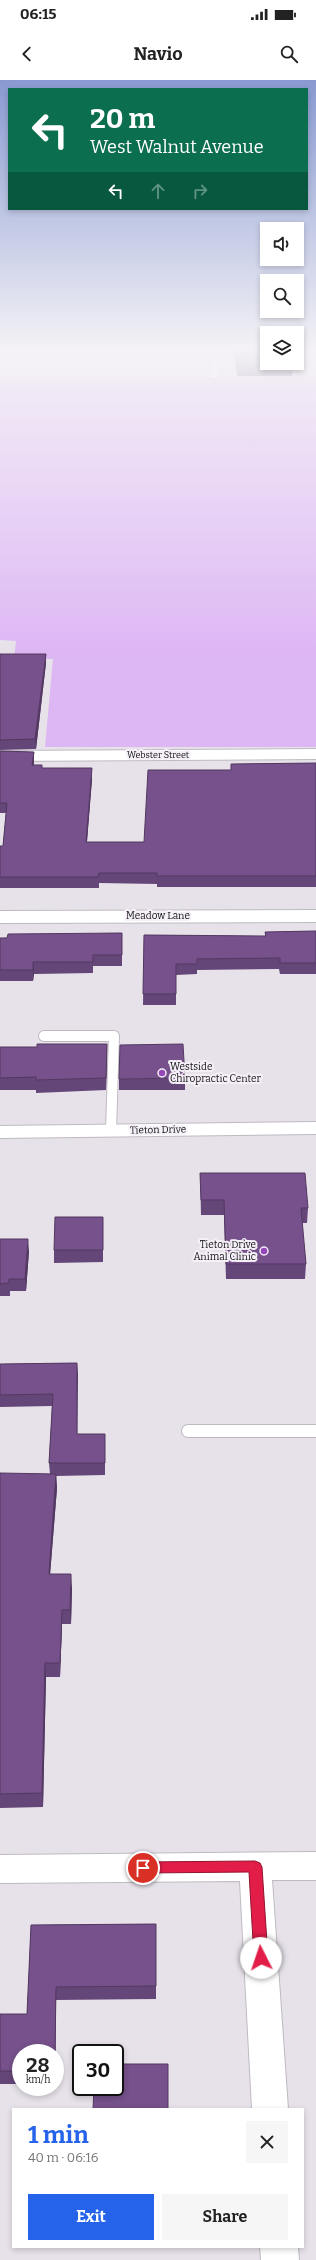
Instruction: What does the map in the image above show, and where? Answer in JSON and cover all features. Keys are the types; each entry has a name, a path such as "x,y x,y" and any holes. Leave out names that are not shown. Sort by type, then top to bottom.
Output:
{"street":[{"name":"Webster Street","path":"0,756 316,754"},
{"name":"Meadow Lane","path":"0,917 316,916"},
{"name":"Tieton Drive","path":"0,1132 316,1128"},
{"path":"0,1869 316,1866"},
{"path":"255,1867 270,2108"},
{"path":"279,2248 280,2260"}],"lane":[{"path":"44,1036 114,1036 111,1131"},
{"path":"188,1431 316,1431"}],"shaded area":[{"path":"0,450 316,450 316,747 45,747 53,659 14,659 16,641 0,640"}],"building":[{"path":"0,654 46,654 35,739 0,740"},
{"path":"0,751 34,752 32,765 42,765 42,768 92,768 86,842 144,842 148,770 231,770 231,764 316,763 316,876 157,876 157,873 99,873 98,877 0,877 0,846 3,846 7,803 0,803"},
{"path":"316,931 316,963 280,963 280,958 197,959 197,964 176,964 176,994 143,994 144,935 266,936 265,932"},
{"path":"122,933 122,955 93,955 93,962 33,962 33,970 0,970 0,938 7,938 8,934"},
{"path":"37,1044 107,1044 106,1078 36,1080 36,1077 0,1078 0,1047 37,1047"},
{"path":"183,1044 185,1078 119,1079 120,1045"},
{"name":"Tieton Drive Animal Clinic","path":"200,1173 305,1173 308,1208 301,1208 306,1264 226,1264 224,1200 201,1200"},
{"path":"55,1217 103,1217 103,1250 54,1250"},
{"path":"0,1239 28,1239 25,1279 9,1279 9,1283 0,1284"},
{"path":"77,1363 77,1434 105,1434 105,1463 49,1463 53,1394 0,1395 0,1364"},
{"path":"0,1473 56,1474 49,1574 71,1574 70,1610 62,1610 60,1663 45,1663 42,1793 0,1794"},
{"path":"156,1924 156,1986 56,1987 55,2044 12,2044 12,2071 0,2071 0,2014 27,2014 31,1925"},
{"path":"124,2064 168,2064 168,2108 93,2108 94,2096 124,2096"}],"place":[{"name":"Westside Chiropractic Center","path":"162,1073"},
{"name":"Tieton Drive Animal Clinic","path":"264,1251"}],"route":[{"path":"143,1868 255,1867 261,1958"}]}
